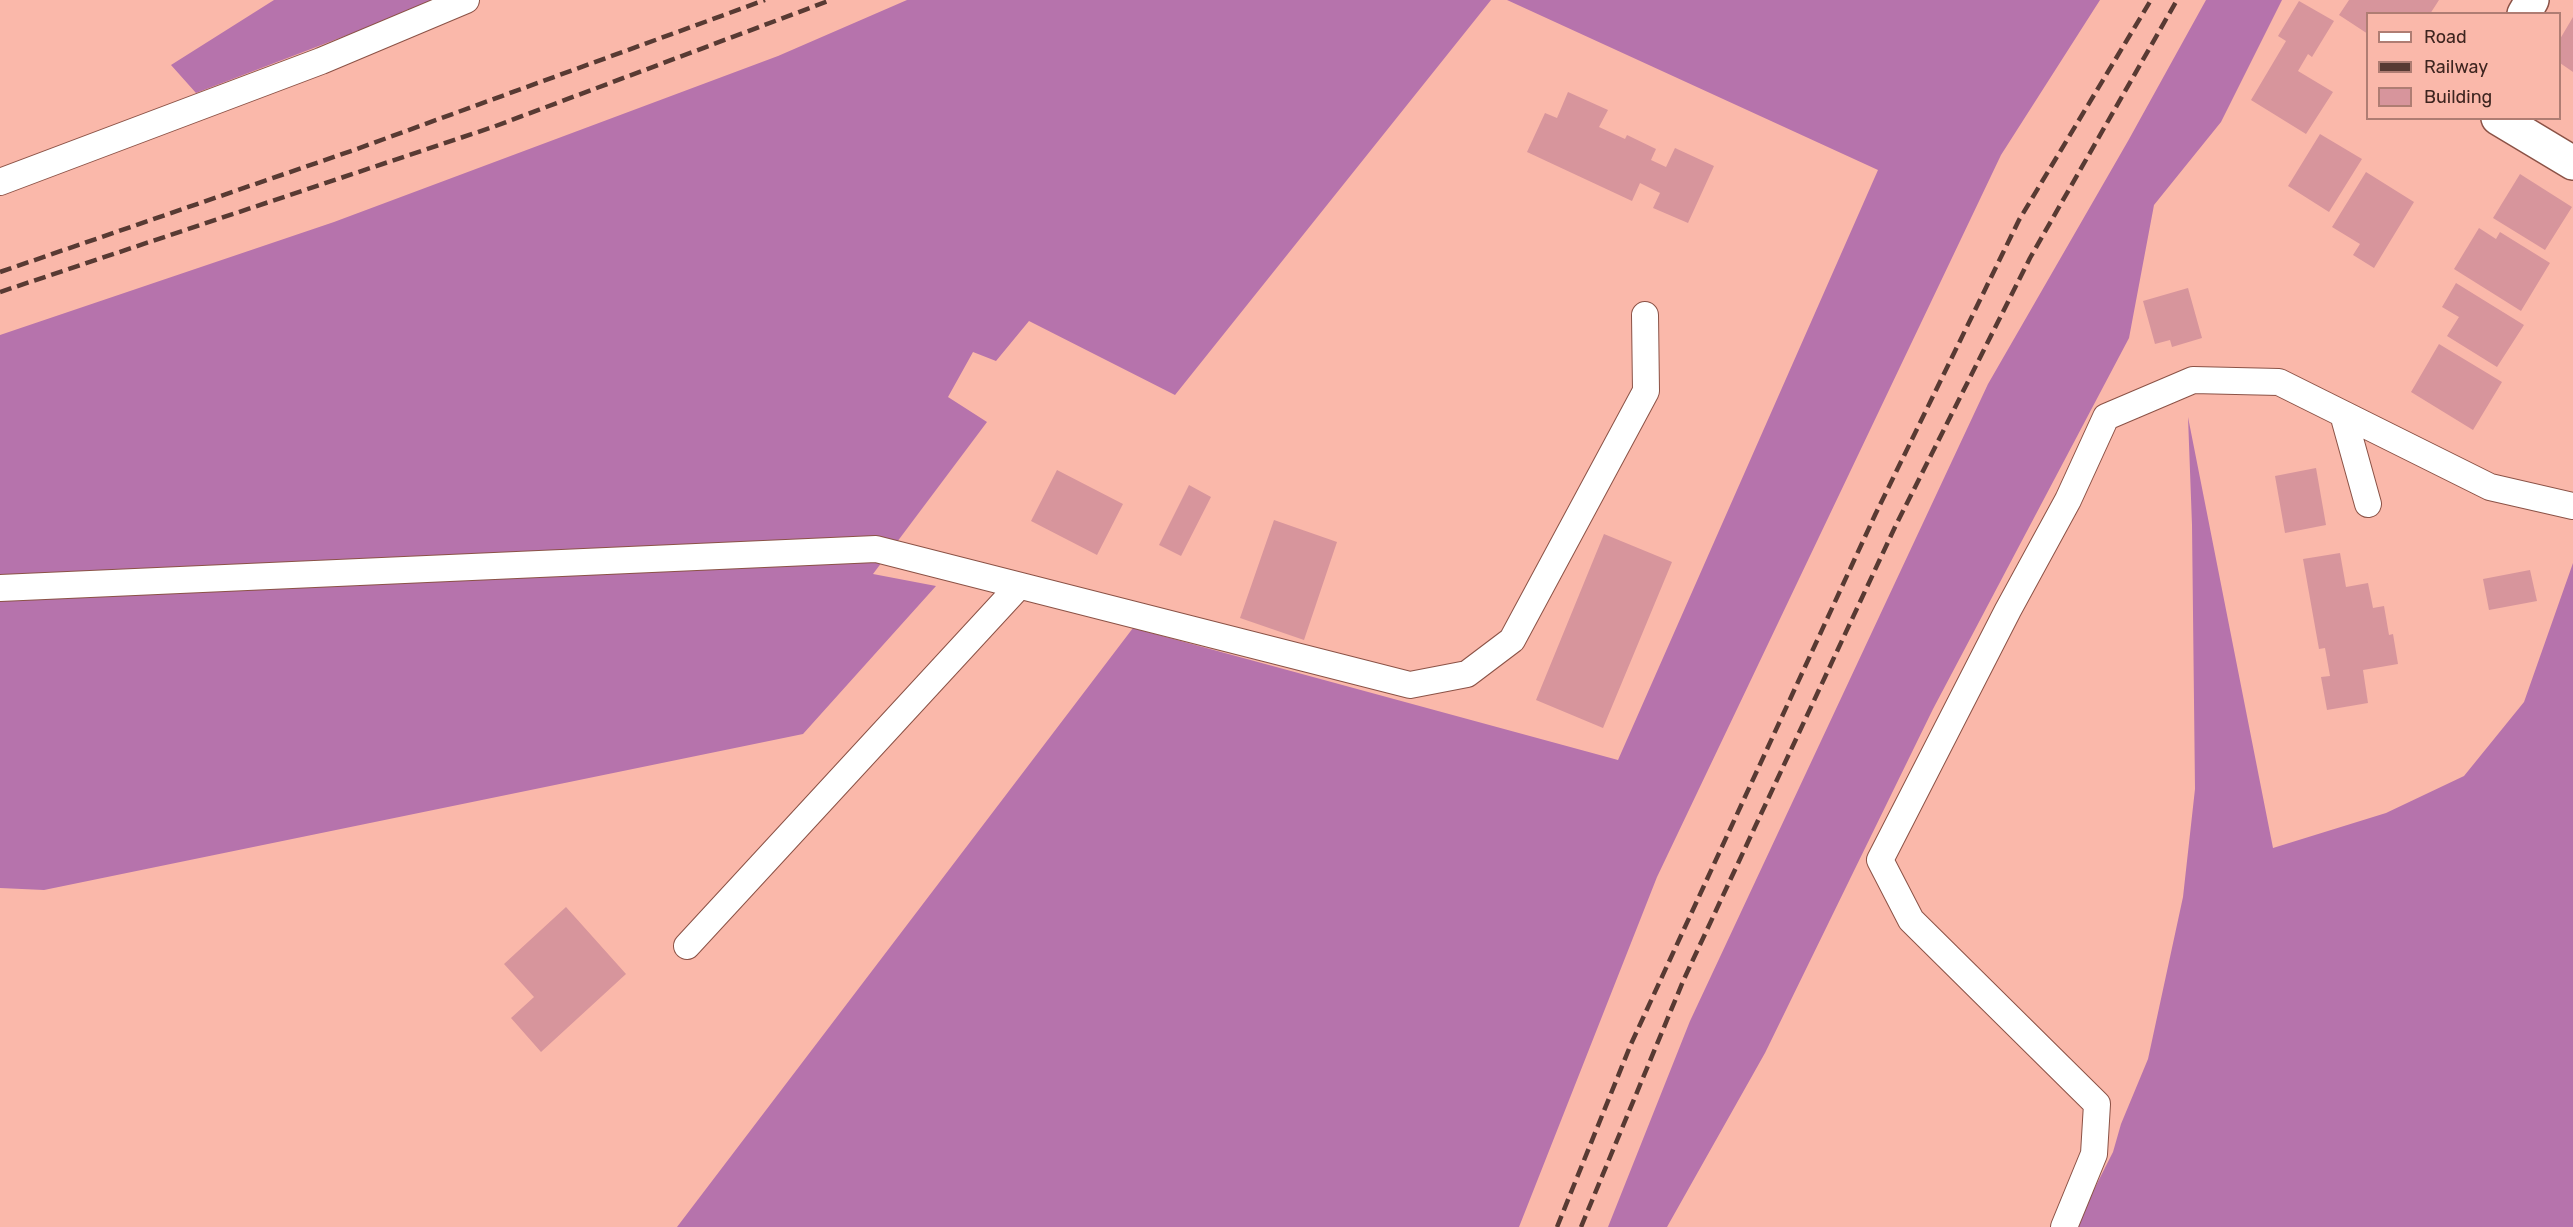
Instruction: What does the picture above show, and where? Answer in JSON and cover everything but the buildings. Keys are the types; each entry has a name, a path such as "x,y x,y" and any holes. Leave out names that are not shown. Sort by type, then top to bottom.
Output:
{"street":[{"path":"2501,120 2573,163"}],"lane":[{"path":"0,182 321,61 466,0"},
{"path":"0,588 876,549 1410,685 1467,674 1512,640 1646,391 1645,315"},
{"path":"2064,1227 2094,1154 2097,1104 1911,920 1880,860 2008,610 2068,500 2106,417 2193,380 2279,382 2490,487 2573,506"},
{"path":"2343,414 2368,504"},
{"path":"687,946 1019,586"}],"shaded area":[{"path":"274,0 439,0 196,93 171,65"},
{"path":"907,0 1491,0 1175,395 1029,321 996,361 973,352 948,397 987,422 873,574 936,586 803,734 44,890 0,888 0,335 334,222 778,56"},
{"path":"1507,0 2100,0 2001,155 1657,877 1519,1227 677,1227 1133,628 1618,760 1878,170"},
{"path":"2206,0 2282,0 2221,122 2154,205 2129,338 1933,709 1765,1053 1667,1227 1608,1227 1690,1021 1988,384"},
{"path":"2188,417 2273,848 2386,813 2464,776 2524,702 2573,563 2573,1227 2075,1227 2113,1152 2121,1124 2148,1059 2183,897 2195,789 2192,525"}],"railway":[{"path":"0,272 354,150 765,0"},
{"path":"0,292 493,127 831,0"},
{"path":"1557,1227 1631,1044 1875,515 2019,220 2151,0"},
{"path":"1581,1227 1684,979 1895,527 2030,258 2177,0"}]}
